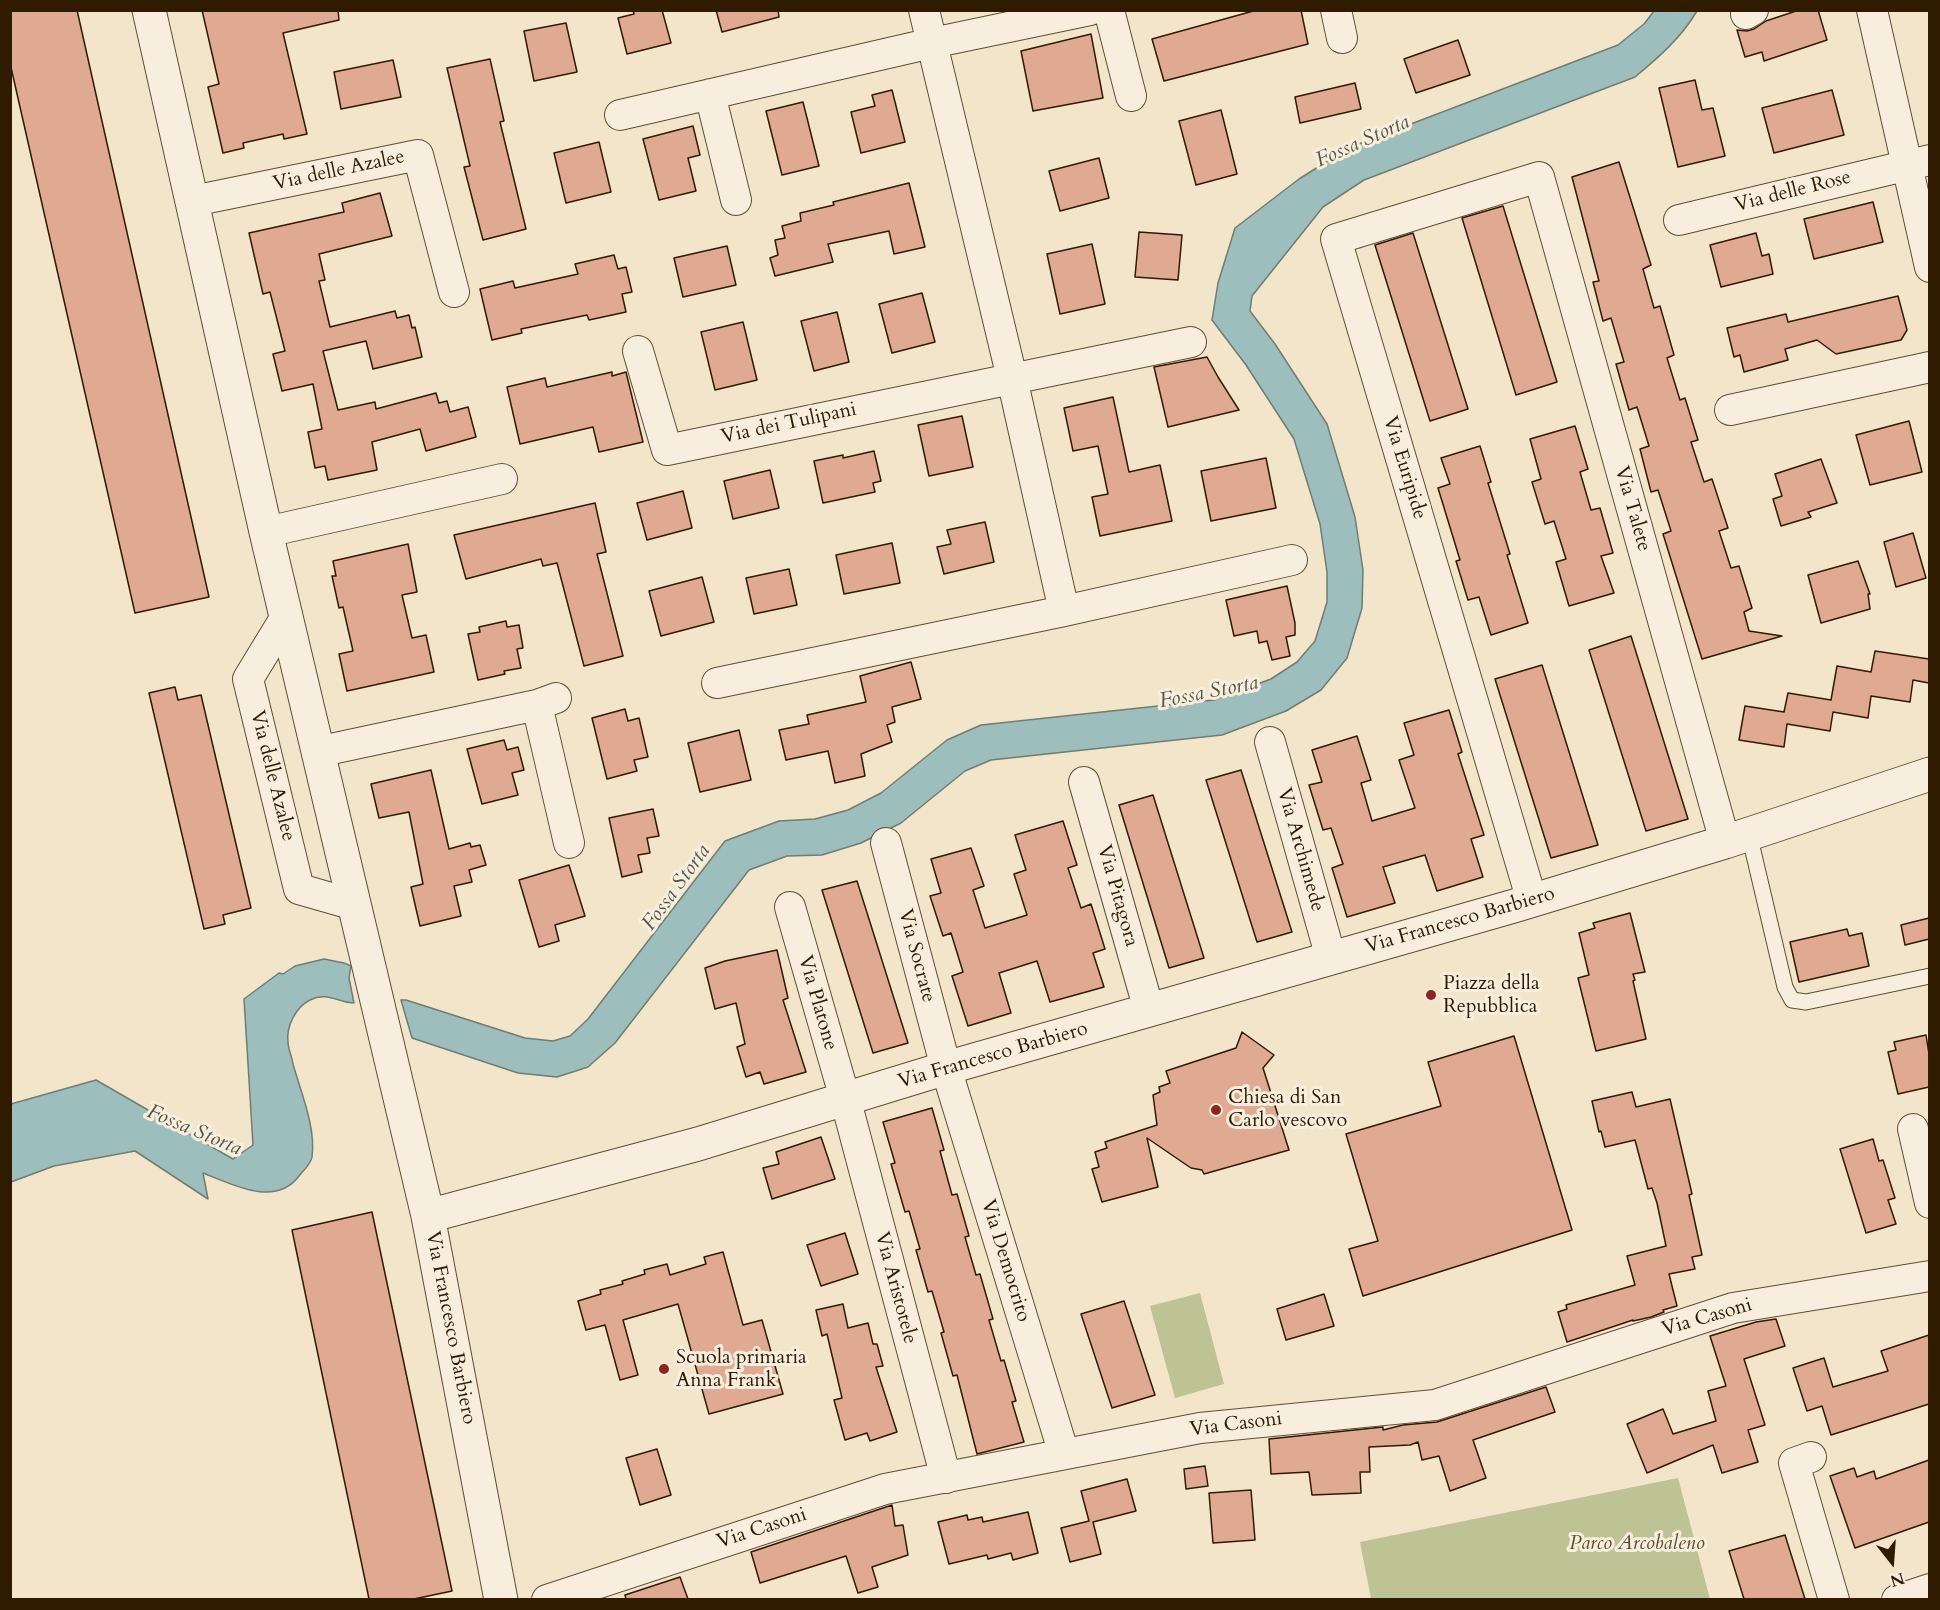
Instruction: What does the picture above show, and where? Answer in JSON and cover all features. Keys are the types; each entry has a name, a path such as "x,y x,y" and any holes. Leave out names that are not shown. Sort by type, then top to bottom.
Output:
{"street":[{"path":"149,10 266,532 428,1216"},
{"path":"924,10 1012,378 1064,611"},
{"path":"621,115 932,42 1090,10"},
{"path":"1109,10 1131,96"},
{"path":"1872,10 1918,162 1929,267"},
{"path":"710,94 736,200"},
{"name":"Via delle Azalee","path":"193,201 418,155 454,292"},
{"name":"Via delle Rose","path":"1679,220 1918,162"},
{"name":"Via Talete","path":"1539,177 1737,838"},
{"name":"Via Euripide","path":"1532,900 1336,240 1539,177"},
{"name":"Via dei Tulipani","path":"638,351 667,450 1191,342"},
{"path":"1730,410 1929,367"},
{"path":"266,532 502,479"},
{"path":"717,683 1064,611 1292,560"},
{"name":"Via delle Azalee","path":"286,615 248,679 299,889 355,905"},
{"path":"317,752 547,701 569,843"},
{"name":"Via Archimede","path":"1270,742 1331,958"},
{"name":"Via Francesco Barbiero","path":"501,1599 428,1216 698,1144 946,1068 1532,900 1737,838 1929,774"},
{"name":"Via Pitagora","path":"1084,782 1149,1011"},
{"name":"Via Socrate","path":"886,843 946,1068"},
{"name":"Via Platone","path":"790,907 845,1099"},
{"name":"Via Democrito","path":"946,1068 1064,1454"},
{"name":"Via Aristotele","path":"845,1099 946,1478"},
{"path":"1913,1129 1929,1203"},
{"name":"Via Casoni","path":"547,1599 885,1489 1200,1428 1436,1405 1733,1308 1929,1276"},
{"path":"1811,1457 1794,1463 1834,1599"},
{"path":"1897,1599 1929,1590"}],"lane":[{"path":"1737,838 1785,987 1792,1000 1806,1002 1929,976"}],"green space":[{"path":"1200,1293 1224,1384 1175,1398 1150,1306"},
{"name":"Parco Arcobaleno","path":"1678,1478 1710,1599 1371,1599 1360,1542"}],"water":[{"path":"1654,11 1697,11 1677,38 1635,77 1364,180 1323,207 1252,296 1250,311 1275,344 1327,424 1355,517 1363,570 1362,608 1347,658 1321,690 1286,711 1222,735 991,760 965,771 901,823 861,843 822,855 787,856 749,870 615,1043 588,1067 557,1077 518,1073 412,1038 401,1000 525,1038 553,1041 570,1036 588,1019 725,841 779,821 815,819 848,810 881,793 947,740 981,725 1214,700 1271,679 1297,662 1315,641 1327,602 1327,572 1320,524 1294,439 1246,365 1212,320 1218,283 1235,228 1299,179 1348,148 1618,45 1644,24"},
{"path":"324,959 351,966 349,978 354,1003 327,997 316,998 300,1007 290,1024 289,1047 307,1110 313,1146 310,1162 289,1186 278,1191 253,1191 203,1173 208,1199 135,1151 54,1166 11,1182 11,1104 96,1080 233,1159 253,1145 244,999 279,973 283,974 295,966"}],"building":[{"path":"10,10 77,10 209,597 135,613 10,63"},
{"path":"202,10 338,10 339,20 283,33 307,134 284,139 283,134 243,143 244,148 223,153 208,87 219,84"},
{"path":"633,10 662,10 671,43 627,54 618,18 634,14"},
{"path":"716,10 778,10 779,17 722,32"},
{"path":"1257,10 1301,10 1308,44 1164,81 1152,39"},
{"path":"1799,10 1818,10 1827,40 1764,61 1762,52 1745,57 1737,30 1754,29 1766,21"},
{"path":"566,23 577,72 534,81 524,31"},
{"path":"1091,34 1103,98 1033,111 1021,51"},
{"path":"1458,40 1470,75 1416,93 1404,59"},
{"path":"490,59 504,121 500,122 526,229 483,240 464,167 470,166 447,68"},
{"path":"393,60 401,97 341,109 334,72"},
{"path":"1695,80 1702,110 1713,108 1725,156 1678,167 1659,88"},
{"path":"1355,83 1361,109 1300,123 1295,97"},
{"path":"892,90 905,142 861,153 851,112 875,106 872,95"},
{"path":"1832,90 1844,135 1774,153 1762,108"},
{"path":"803,102 819,166 782,175 766,111"},
{"path":"1221,110 1237,174 1196,185 1179,121"},
{"path":"693,126 700,155 688,158 696,191 659,200 643,139"},
{"path":"599,142 611,192 566,203 554,153"},
{"path":"1099,158 1109,198 1060,211 1049,171"},
{"path":"1619,162 1651,265 1643,269 1654,308 1660,306 1674,355 1667,358 1680,400 1685,398 1698,440 1691,442 1704,482 1712,479 1728,528 1719,531 1731,568 1739,566 1752,608 1744,612 1749,631 1782,636 1702,659 1663,534 1671,531 1658,490 1651,492 1640,449 1649,446 1637,407 1629,410 1616,364 1624,362 1611,318 1603,321 1593,282 1599,281 1572,177"},
{"path":"909,183 925,247 894,254 889,231 828,244 833,262 775,276 770,258 778,255 775,240 785,238 782,226 801,221 800,213 834,205 833,202"},
{"path":"380,193 392,236 319,254 325,280 319,281 330,327 395,311 397,318 409,315 412,328 415,327 422,357 373,369 366,341 323,351 338,410 375,402 376,409 436,393 439,403 447,401 450,412 468,407 476,437 426,451 420,429 372,442 377,470 328,480 325,466 315,468 308,432 322,429 313,384 282,391 273,354 285,351 270,292 263,294 249,233 344,212 342,203"},
{"path":"1873,202 1883,242 1814,259 1804,219"},
{"path":"1503,206 1557,382 1516,395 1462,218"},
{"path":"1139,232 1182,235 1178,280 1135,277"},
{"path":"1413,233 1468,409 1430,421 1375,245"},
{"path":"1756,233 1762,256 1769,254 1773,274 1721,287 1710,245"},
{"path":"1092,244 1105,304 1060,314 1047,254"},
{"path":"727,246 736,285 683,297 674,258"},
{"path":"614,255 618,269 626,267 632,292 622,294 626,312 589,320 587,315 521,329 522,333 492,340 480,289 513,281 515,288 578,274 575,264"},
{"path":"922,293 935,342 892,353 879,304"},
{"path":"1898,296 1907,330 1901,340 1836,354 1817,340 1785,349 1788,360 1744,372 1740,355 1734,357 1727,328 1786,314 1788,322"},
{"path":"837,312 849,362 814,371 801,321"},
{"path":"743,322 757,380 715,390 701,332"},
{"path":"1207,357 1239,410 1168,427 1154,367"},
{"path":"612,372 612,376 626,372 643,442 599,452 593,427 520,444 507,387 545,378 547,387"},
{"path":"1113,397 1129,472 1160,465 1172,521 1100,536 1092,497 1108,494 1098,446 1073,451 1064,408"},
{"path":"962,416 973,467 929,476 918,425"},
{"path":"1909,421 1922,472 1870,485 1856,435"},
{"path":"1575,426 1588,469 1580,472 1591,510 1600,508 1613,553 1601,556 1614,593 1569,606 1556,562 1566,559 1554,521 1545,524 1532,482 1541,479 1530,439"},
{"path":"1480,446 1491,482 1488,483 1510,554 1507,555 1528,623 1491,635 1479,597 1468,600 1456,561 1460,560 1438,488 1450,484 1441,458"},
{"path":"874,451 881,481 873,483 875,492 823,503 814,461 843,455 843,458"},
{"path":"1266,458 1276,508 1211,521 1201,471"},
{"path":"1821,459 1837,503 1808,512 1811,517 1781,526 1773,499 1782,496 1775,474"},
{"path":"770,470 779,508 733,519 724,481"},
{"path":"683,491 692,528 647,540 637,503"},
{"path":"595,503 606,552 597,554 623,656 584,666 557,563 543,566 541,559 466,579 454,535"},
{"path":"985,522 994,562 944,574 937,547 951,544 947,530"},
{"path":"1913,533 1926,578 1896,587 1884,542"},
{"path":"892,543 900,583 844,594 836,555"},
{"path":"408,544 417,592 402,595 412,638 426,635 434,672 347,691 339,654 353,651 343,607 339,608 332,576 336,576 333,561"},
{"path":"1858,561 1870,594 1868,594 1870,609 1821,623 1808,575"},
{"path":"789,569 797,605 754,614 746,578"},
{"path":"702,577 714,622 661,636 649,591"},
{"path":"1287,586 1295,623 1295,635 1286,637 1290,656 1272,660 1267,641 1259,643 1257,631 1234,636 1226,600"},
{"path":"506,621 507,627 519,625 523,648 517,649 521,668 478,680 468,634 480,632 479,627"},
{"path":"1631,636 1688,819 1646,831 1589,650"},
{"path":"1875,651 1929,659 1929,683 1913,680 1910,702 1871,696 1868,718 1833,712 1830,731 1787,724 1784,747 1739,740 1745,706 1784,712 1788,693 1831,700 1837,666 1871,672"},
{"path":"911,662 921,699 892,707 895,722 887,725 892,742 861,754 865,776 835,783 828,751 786,760 779,730 809,724 807,715 866,702 860,676"},
{"path":"1542,665 1598,845 1551,858 1495,679"},
{"path":"175,687 178,700 201,695 251,908 223,915 225,924 204,929 149,693"},
{"path":"625,709 628,721 639,718 648,757 634,760 637,771 607,779 592,718"},
{"path":"1449,710 1462,752 1458,754 1484,835 1471,839 1483,877 1437,891 1425,855 1383,867 1395,903 1347,917 1332,868 1343,864 1331,828 1323,830 1309,785 1322,782 1312,750 1357,736 1371,780 1361,783 1372,821 1415,808 1399,760 1414,755 1404,723"},
{"path":"739,730 751,780 700,792 688,743"},
{"path":"504,740 507,750 518,747 524,770 512,773 518,795 482,804 467,749"},
{"path":"431,770 449,849 470,843 471,847 480,845 486,865 469,870 472,882 454,886 461,916 420,926 411,887 423,884 409,812 379,818 371,784"},
{"path":"1241,770 1292,932 1257,942 1206,780"},
{"path":"1153,795 1204,958 1169,968 1119,805"},
{"path":"653,809 659,836 647,838 650,853 638,855 642,872 622,877 609,818"},
{"path":"1063,821 1077,865 1068,868 1081,908 1091,904 1105,949 1093,953 1104,987 1050,1002 1037,961 999,973 1011,1013 968,1026 952,976 963,972 951,933 943,936 930,896 941,893 931,859 971,848 984,886 973,890 985,928 1027,915 1014,874 1026,870 1015,835"},
{"path":"569,865 585,916 555,925 559,941 539,947 519,880"},
{"path":"857,881 908,1043 873,1053 822,890"},
{"path":"1630,913 1645,972 1633,974 1635,980 1633,981 1646,1039 1596,1051 1578,978 1589,975 1579,933 1595,928 1593,923"},
{"path":"1929,918 1929,939 1905,945 1901,925"},
{"path":"1847,929 1849,936 1862,933 1869,966 1799,982 1790,942"},
{"path":"777,950 788,998 783,1000 806,1072 764,1084 760,1072 746,1077 737,1047 745,1044 736,1003 715,1009 705,968 725,961"},
{"name":"Chiesa di San Carlo vescovo","path":"1242,1032 1274,1055 1263,1068 1289,1150 1204,1174 1202,1170 1191,1168 1147,1138 1158,1187 1102,1202 1092,1169 1099,1167 1095,1152 1107,1148 1105,1142 1157,1125 1153,1095 1160,1092 1159,1087 1170,1083 1166,1071 1236,1048"},
{"path":"1926,1035 1929,1054 1929,1087 1898,1094 1888,1052 1896,1050 1894,1042"},
{"path":"1514,1036 1572,1230 1363,1296 1349,1249 1378,1241 1346,1134 1441,1106 1428,1062"},
{"path":"1632,1092 1636,1107 1670,1099 1692,1194 1689,1195 1702,1255 1692,1257 1695,1269 1669,1274 1677,1306 1651,1317 1633,1320 1567,1342 1558,1312 1567,1309 1566,1305 1635,1285 1627,1256 1666,1246 1657,1203 1652,1188 1648,1189 1635,1140 1605,1147 1592,1101"},
{"path":"932,1108 944,1150 940,1151 952,1195 957,1194 969,1236 965,1237 976,1275 980,1274 993,1319 989,1320 1016,1401 1012,1402 1024,1442 977,1454 957,1375 953,1376 941,1333 944,1332 932,1291 928,1292 916,1250 920,1249 909,1211 905,1212 891,1164 895,1163 883,1122"},
{"path":"821,1137 835,1179 772,1199 763,1168 779,1164 776,1152"},
{"path":"1873,1139 1879,1161 1883,1160 1895,1198 1888,1200 1896,1224 1866,1233 1840,1149"},
{"path":"372,1212 452,1591 414,1599 369,1599 292,1230"},
{"path":"845,1233 858,1274 821,1286 807,1245"},
{"path":"723,1252 743,1325 762,1320 783,1394 709,1414 678,1304 623,1320 638,1375 620,1380 605,1325 586,1330 578,1301 601,1294 600,1290 623,1284 622,1281 645,1274 644,1270 667,1264 670,1275 706,1264 704,1257"},
{"path":"1324,1294 1334,1326 1286,1340 1277,1309"},
{"path":"1124,1301 1155,1395 1112,1408 1081,1314"},
{"path":"843,1304 848,1328 868,1323 873,1344 877,1344 883,1366 876,1367 897,1432 870,1441 867,1433 845,1440 834,1400 842,1398 827,1334 822,1336 816,1310"},
{"path":"1776,1319 1785,1346 1744,1359 1765,1425 1748,1430 1758,1462 1722,1473 1713,1445 1647,1473 1627,1424 1663,1409 1673,1434 1716,1421 1708,1391 1726,1386 1710,1336 1756,1322"},
{"path":"1929,1335 1929,1404 1831,1435 1822,1406 1807,1411 1793,1368 1824,1358 1833,1387 1888,1371 1881,1351"},
{"path":"1546,1387 1555,1412 1473,1440 1486,1478 1450,1491 1439,1456 1422,1460 1418,1442 1410,1445 1369,1447 1370,1472 1360,1472 1361,1493 1312,1495 1309,1472 1271,1474 1269,1439 1383,1427 1383,1430 1403,1425 1437,1422"},
{"path":"657,1449 671,1495 640,1505 626,1458"},
{"path":"1929,1460 1929,1522 1855,1548 1830,1476 1854,1468 1857,1477 1874,1471 1876,1479"},
{"path":"1205,1466 1208,1486 1186,1489 1184,1469"},
{"path":"1127,1479 1136,1511 1093,1522 1101,1554 1070,1562 1061,1528 1089,1521 1081,1491"},
{"path":"1251,1490 1255,1540 1213,1543 1209,1493"},
{"path":"892,1505 895,1526 903,1525 908,1555 872,1567 878,1587 858,1593 846,1556 760,1583 751,1552"},
{"path":"1028,1512 1038,1553 1013,1560 1011,1553 988,1559 987,1555 949,1564 938,1522 967,1515 968,1520 982,1517 983,1522"},
{"path":"1785,1535 1805,1599 1744,1599 1729,1551"},
{"path":"680,1577 688,1599 626,1599 625,1595"}],"place":[{"name":"Piazza della Repubblica","path":"1431,995"},
{"name":"Chiesa di San Carlo vescovo","path":"1216,1110"},
{"name":"Scuola primaria Anna Frank","path":"664,1369"}],"water label":[{"name":"Fossa Storta","path":"1363,142"},
{"name":"Fossa Storta","path":"1209,693"},
{"name":"Fossa Storta","path":"677,888"},
{"name":"Fossa Storta","path":"194,1131"}]}
